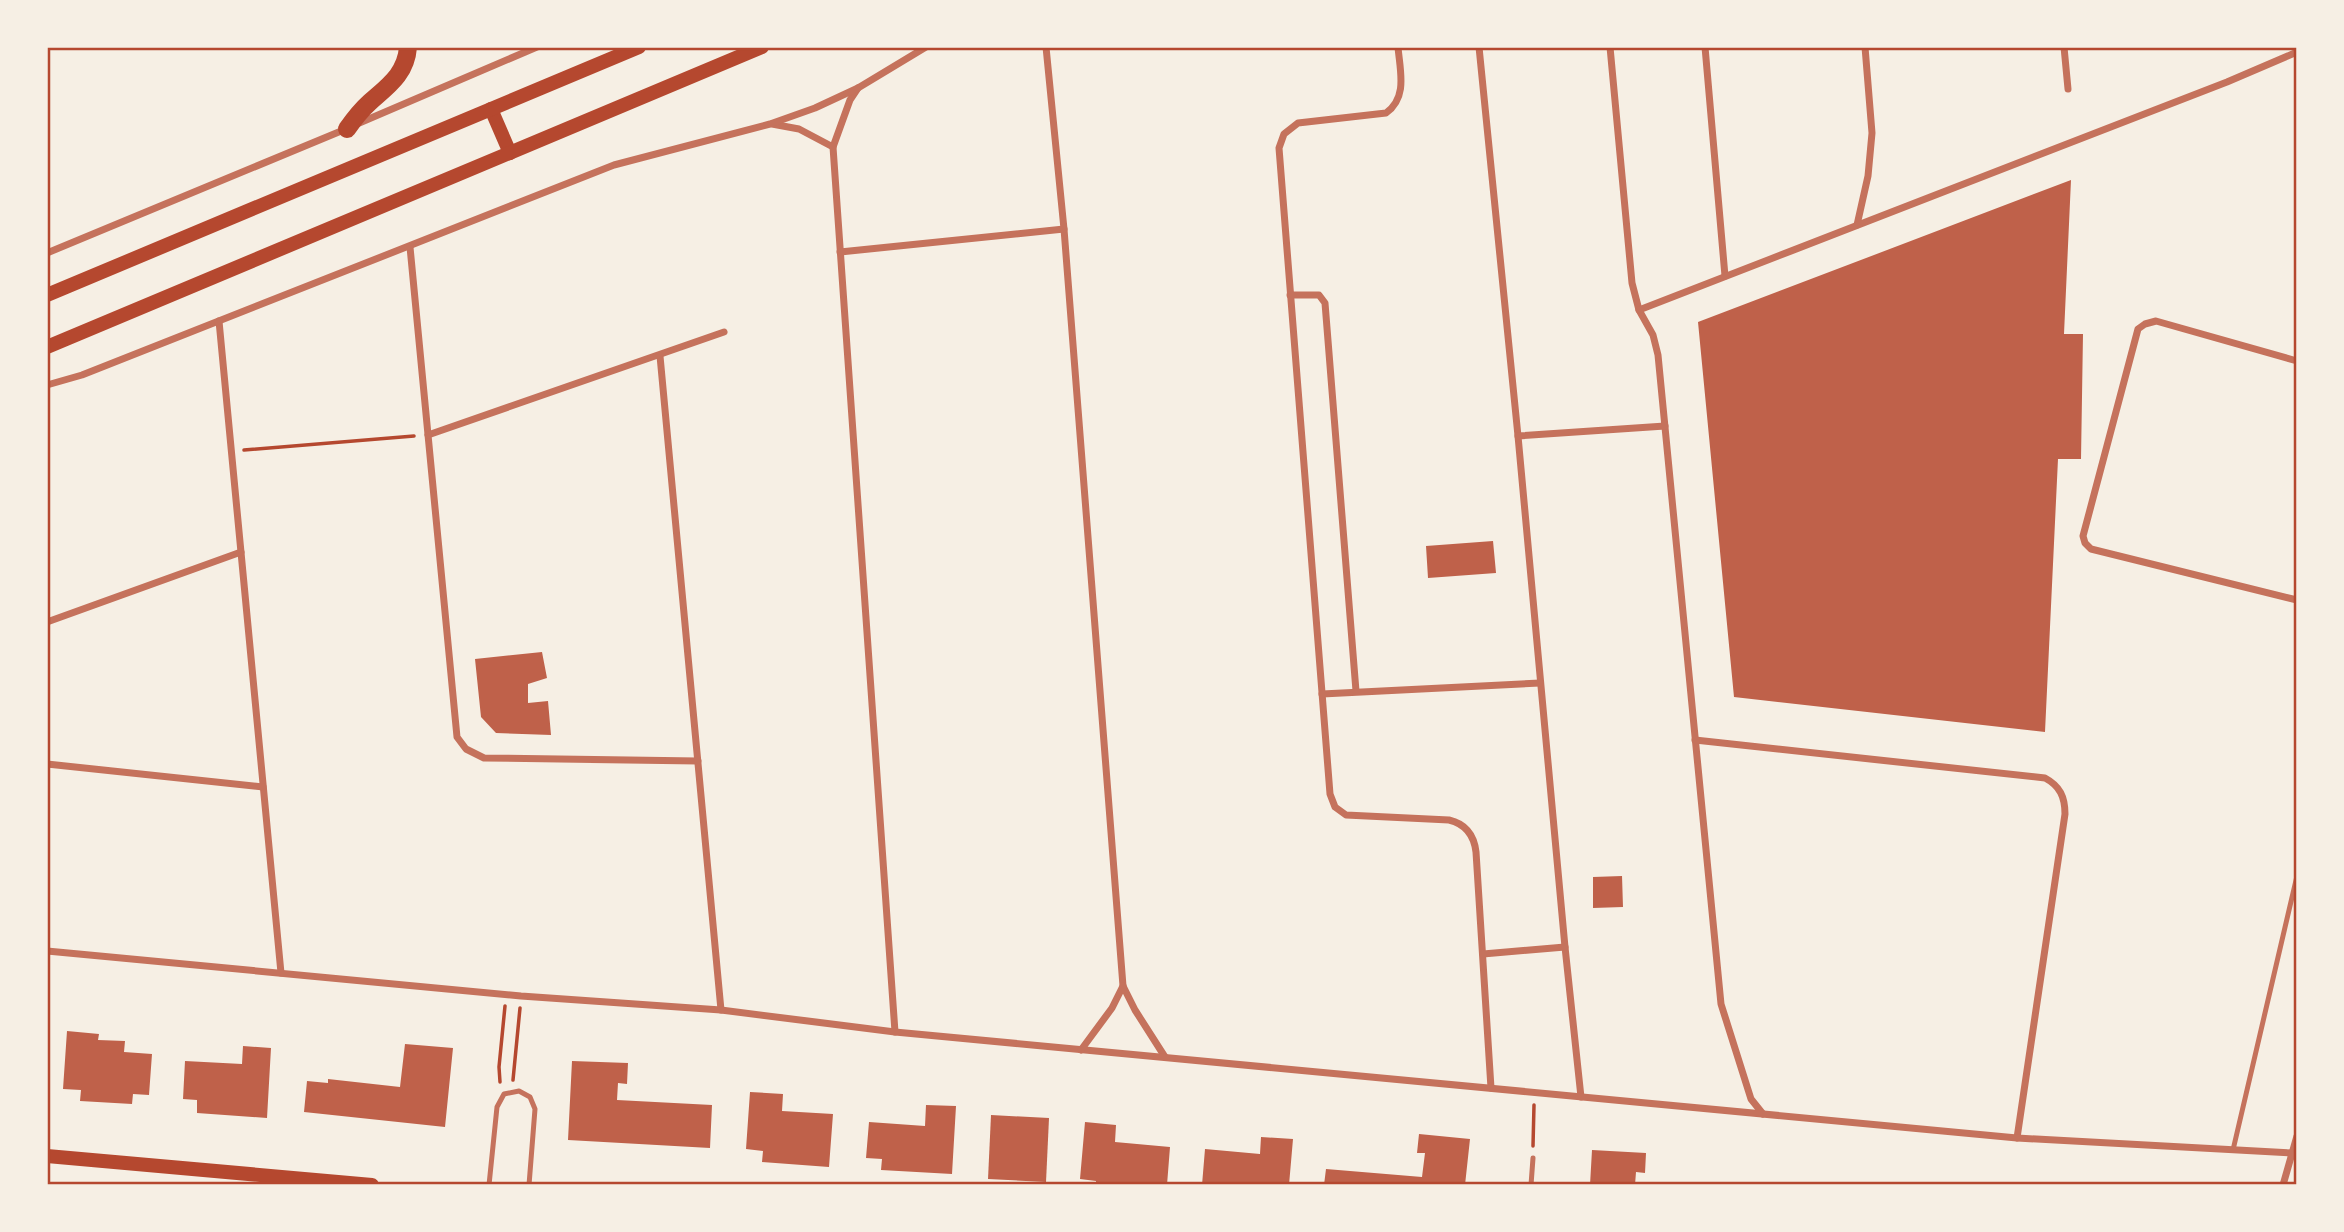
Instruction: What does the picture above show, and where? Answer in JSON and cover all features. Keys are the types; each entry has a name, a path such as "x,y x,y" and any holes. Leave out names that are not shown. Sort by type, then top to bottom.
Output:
{"main road":[{"path":"347,129 369,103 393,83 403,69 408,47"},
{"path":"47,295 639,47"},
{"path":"47,346 762,47"},
{"path":"491,109 510,153"},
{"path":"47,1156 372,1185"}],"street":[{"path":"47,384 82,375 614,165 770,124 815,108 858,88 926,47"},
{"path":"1046,47 1123,986 1166,1058"},
{"path":"1398,47 1401,91 1392,108 1386,113 1298,123 1291,127 1281,140 1279,155 1330,793 1335,807 1346,815 1449,820 1463,826 1470,833 1476,852 1491,1088"},
{"path":"1479,47 1581,1097"},
{"path":"1610,47 1632,283 1639,310 1653,335 1658,355 1721,1004 1751,1099 1763,1114"},
{"path":"1705,47 1725,276"},
{"path":"1857,225 1868,176 1872,132 1865,47"},
{"path":"2064,47 2068,89"},
{"path":"47,253 535,48"},
{"path":"1639,310 2227,82 2297,52"},
{"path":"858,88 840,123 833,147 895,1032"},
{"path":"770,124 799,129 833,147"},
{"path":"840,252 1063,229"},
{"path":"410,247 456,731 466,749 484,758 698,761"},
{"path":"1290,295 1319,295 1325,303 1356,691"},
{"path":"219,321 281,973"},
{"path":"2297,361 2156,321 2145,324 2138,330 2083,536 2085,544 2091,549 2297,600"},
{"path":"428,435 724,332"},
{"path":"660,356 721,1010"},
{"path":"1518,436 1665,426"},
{"path":"47,622 241,552"},
{"path":"1322,694 1540,683"},
{"path":"1695,740 2045,778 2055,783 2063,796 2065,814 2017,1138"},
{"path":"47,764 262,787"},
{"path":"1483,954 1565,947"},
{"path":"47,951 521,996 721,1010 895,1032 2017,1138 2292,1153"},
{"path":"1082,1050 1112,1008 1123,986"},
{"path":"2283,1185 2297,1136"}],"lane":[{"path":"2233,1150 2297,876"},
{"path":"489,1185 497,1107 505,1094 512,1091 519,1091 530,1097 535,1109 529,1185"},
{"path":"1531,1185 1533,1158"}],"path":[{"path":"231,451 428,435"},
{"path":"503,1025 499,1075 505,1094"},
{"path":"512,1091 518,1026"},
{"path":"1533,1158 1534,1093"}],"building":[{"path":"2071,180 2064,334 2083,334 2081,459 2058,459 2045,732 1734,697 1698,322"},
{"path":"1493,541 1496,573 1428,578 1426,546"},
{"path":"542,652 547,678 528,684 528,703 548,701 551,735 496,733 481,717 475,659"},
{"path":"1622,876 1623,907 1593,908 1593,877"},
{"path":"67,1031 99,1034 98,1040 125,1041 124,1052 152,1054 149,1095 133,1094 132,1104 80,1101 81,1090 63,1089"},
{"path":"405,1044 453,1048 445,1127 304,1112 307,1081 328,1083 328,1079 400,1087"},
{"path":"243,1046 271,1048 267,1118 197,1113 197,1100 183,1099 185,1061 242,1064"},
{"path":"572,1061 628,1063 627,1084 618,1083 617,1100 712,1105 710,1148 568,1140"},
{"path":"750,1092 783,1094 782,1111 833,1114 829,1167 762,1162 763,1151 746,1149"},
{"path":"926,1105 956,1106 952,1174 881,1170 882,1159 866,1158 869,1122 925,1126"},
{"path":"991,1115 1049,1118 1046,1182 988,1179"},
{"path":"1085,1122 1116,1125 1115,1142 1170,1147 1167,1185 1096,1185 1096,1181 1080,1179"},
{"path":"1419,1134 1470,1139 1465,1185 1324,1185 1326,1169 1422,1177 1425,1153 1417,1153"},
{"path":"1261,1137 1293,1139 1289,1185 1202,1185 1205,1149 1260,1154"},
{"path":"1592,1150 1646,1153 1645,1173 1636,1172 1635,1185 1590,1185"}]}
